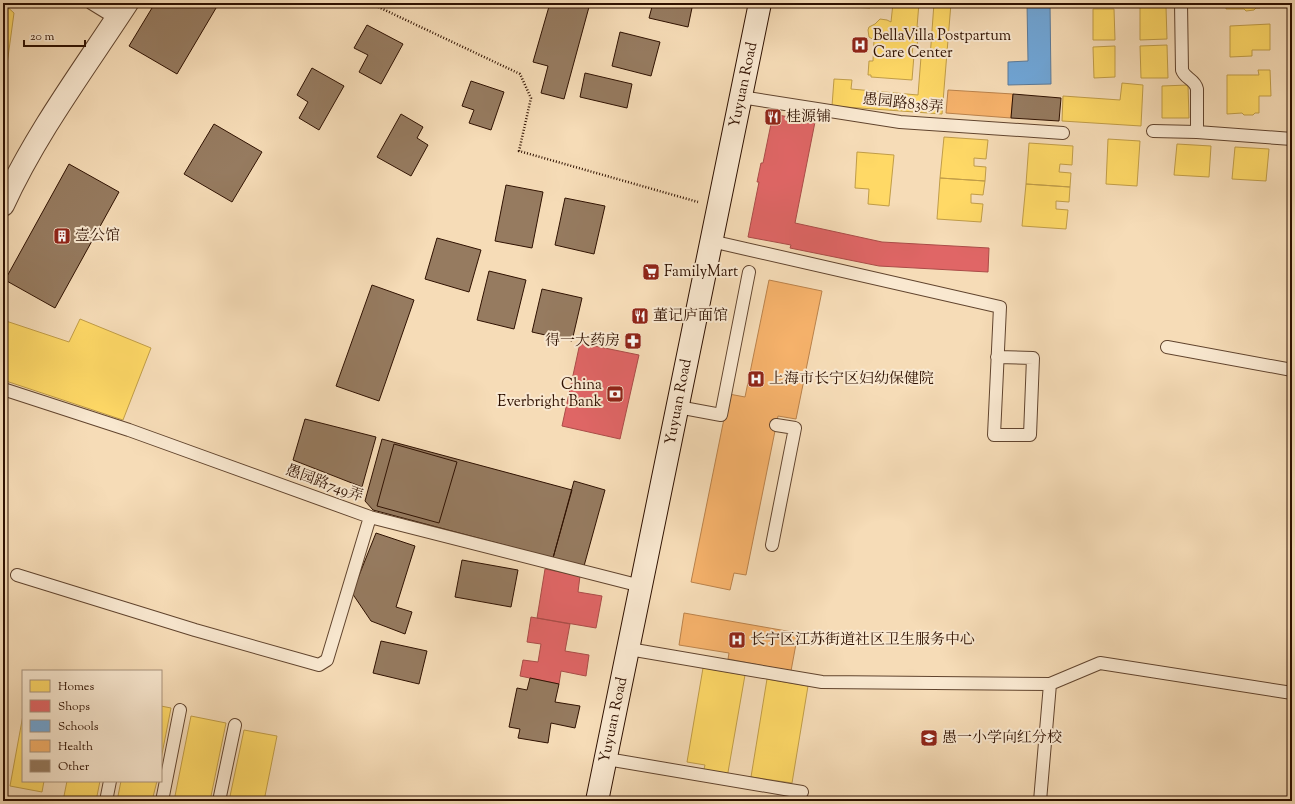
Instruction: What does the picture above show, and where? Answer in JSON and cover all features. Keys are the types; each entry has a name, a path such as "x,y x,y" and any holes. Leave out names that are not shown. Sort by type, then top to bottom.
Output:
{"main road":[{"name":"Yuyuan Road","path":"598,801 760,3"},
{"path":"3,205 10,174 71,88 122,11"}],"lane":[{"path":"90,3 122,11"},
{"path":"1181,3 1182,70 1184,75 1196,83 1197,132"},
{"name":"愚园路838弄","path":"741,97 900,122 1063,133"},
{"path":"1153,131 1197,132 1292,139"},
{"path":"711,241 1000,307 997,357 994,435 1030,435 1033,358 997,357"},
{"path":"678,407 723,415 749,272"},
{"path":"1167,347 1292,370"},
{"name":"愚园路749弄","path":"3,389 129,430 370,517 641,586"},
{"path":"772,545 795,428 776,425"},
{"path":"17,575 194,630 319,665 327,660 370,517"},
{"path":"629,649 822,682 1050,684 1100,663 1292,693"},
{"path":"1040,801 1050,684"},
{"path":"162,801 180,710"},
{"path":"220,801 235,725"},
{"path":"607,759 802,792"},
{"path":"106,801 110,782"}],"path":[{"path":"370,3 520,74 531,98 518,151 718,208"}],"building: Homes":[{"path":"3,3 14,13 3,94"},
{"path":"850,3 870,3 870,8 850,7"},
{"path":"893,3 919,3 917,46 913,46 912,55 914,55 912,80 871,77 871,75 868,75 869,61 873,61 874,40 869,37 869,27 880,19 891,22"},
{"path":"934,3 951,3 942,114 832,106 834,79 852,80 851,89 918,95 921,57 930,58"},
{"path":"1226,3 1260,3 1260,8 1246,11 1244,9 1226,9"},
{"path":"1140,7 1166,7 1167,39 1140,40"},
{"path":"1093,9 1114,9 1115,40 1093,40"},
{"path":"1270,24 1270,50 1252,50 1252,56 1230,57 1230,26"},
{"path":"1167,45 1168,78 1141,78 1140,46"},
{"path":"1115,46 1115,77 1094,78 1093,47"},
{"path":"1258,70 1270,70 1271,96 1259,96 1259,113 1255,113 1253,115 1244,115 1242,113 1227,114 1227,75 1259,75"},
{"path":"1122,83 1143,85 1141,126 1062,121 1063,96 1120,100"},
{"path":"1188,85 1189,118 1162,118 1162,86"},
{"path":"944,137 988,140 986,159 974,158 974,166 986,167 985,181 940,178"},
{"path":"1108,139 1140,141 1137,186 1106,184"},
{"path":"1029,143 1073,146 1072,165 1060,164 1059,172 1071,173 1070,187 1026,184"},
{"path":"1177,144 1211,146 1209,177 1174,175"},
{"path":"1235,147 1269,149 1266,181 1232,179"},
{"path":"1292,151 1292,183 1289,183"},
{"path":"857,152 894,155 889,206 868,204 869,189 855,188"},
{"path":"940,178 985,181 983,195 971,194 971,203 983,204 981,222 937,219"},
{"path":"1026,184 1070,187 1069,202 1056,201 1056,209 1068,210 1066,229 1022,226"},
{"path":"80,319 151,348 123,420 3,380 3,320 69,342"},
{"path":"703,668 745,675 727,778 703,773 705,765 687,762"},
{"path":"767,679 808,686 792,783 751,777"},
{"path":"162,706 171,708 162,754"},
{"path":"191,716 226,723 210,801 174,801"},
{"path":"22,720 22,782 44,782 42,792 10,786"},
{"path":"244,730 277,736 264,801 229,801"},
{"path":"67,782 100,782 96,801 63,801"},
{"path":"121,782 157,782 152,801 117,801"}],"building: Shops":[{"path":"773,114 815,122 795,223 882,242 989,248 988,272 879,266 790,248 791,245 748,237 759,182 757,182 761,163 763,163"},
{"path":"580,343 639,355 620,439 562,426"},
{"path":"545,569 580,576 578,592 602,596 596,628 537,618"},
{"path":"531,617 570,624 565,651 589,655 586,676 561,671 559,684 520,676 523,660 538,662 541,644 527,642"}],"building: Schools":[{"path":"1027,3 1050,3 1051,84 1008,85 1008,62 1028,61"}],"building: Health":[{"path":"948,90 1013,94 1011,118 946,113"},
{"path":"769,280 822,291 796,419 778,416 746,575 734,573 730,590 691,582 729,394 745,397"},
{"path":"684,613 798,633 791,671 728,659 729,653 679,645"}],"building: Other":[{"path":"155,3 219,3 177,74 129,46"},
{"path":"550,3 575,3 589,7 564,99 541,93 548,66 533,62"},
{"path":"653,3 693,3 688,27 649,18"},
{"path":"367,25 403,44 381,84 359,72 368,55 354,48"},
{"path":"620,32 660,42 651,76 612,66"},
{"path":"312,68 344,86 319,130 299,118 308,102 297,95"},
{"path":"585,73 632,84 627,108 580,97"},
{"path":"471,81 504,92 491,130 469,123 474,110 462,106"},
{"path":"1013,94 1061,98 1059,121 1011,118"},
{"path":"401,114 423,127 417,138 428,145 411,176 377,157"},
{"path":"214,124 262,152 232,202 184,174"},
{"name":"壹公馆","path":"69,164 119,192 55,308 5,280"},
{"path":"506,185 543,192 532,248 495,241"},
{"path":"565,198 605,206 594,254 555,245"},
{"path":"437,238 481,250 469,292 425,279"},
{"path":"489,271 526,280 514,329 477,320"},
{"path":"372,285 414,300 379,401 336,386"},
{"path":"542,289 582,298 572,341 532,332"},
{"path":"305,419 376,437 362,487 293,460"},
{"path":"382,439 572,490 553,558 373,510 365,501"},
{"path":"394,444 457,462 439,523 377,506"},
{"path":"574,481 605,490 584,566 553,558"},
{"path":"376,533 415,546 396,607 412,612 405,634 371,621 352,593"},
{"path":"462,560 518,570 511,607 455,597"},
{"path":"381,641 427,651 419,684 373,673"},
{"path":"530,678 559,684 555,702 580,706 575,728 551,723 548,743 518,738 520,729 509,727 517,688 527,690"}],"place":[{"name":"BellaVilla Postpartum Care Center","path":"860,45"},
{"name":"桂源铺","path":"773,117"},
{"name":"壹公馆","path":"62,236"},
{"name":"FamilyMart","path":"651,272"},
{"name":"董记庐面馆","path":"640,316"},
{"name":"得一大药房","path":"633,341"},
{"name":"上海市长宁区妇幼保健院","path":"756,379"},
{"name":"China Everbright Bank","path":"615,394"},
{"name":"长宁区江苏街道社区卫生服务中心","path":"737,640"},
{"name":"愚一小学向红分校","path":"929,738"}]}
